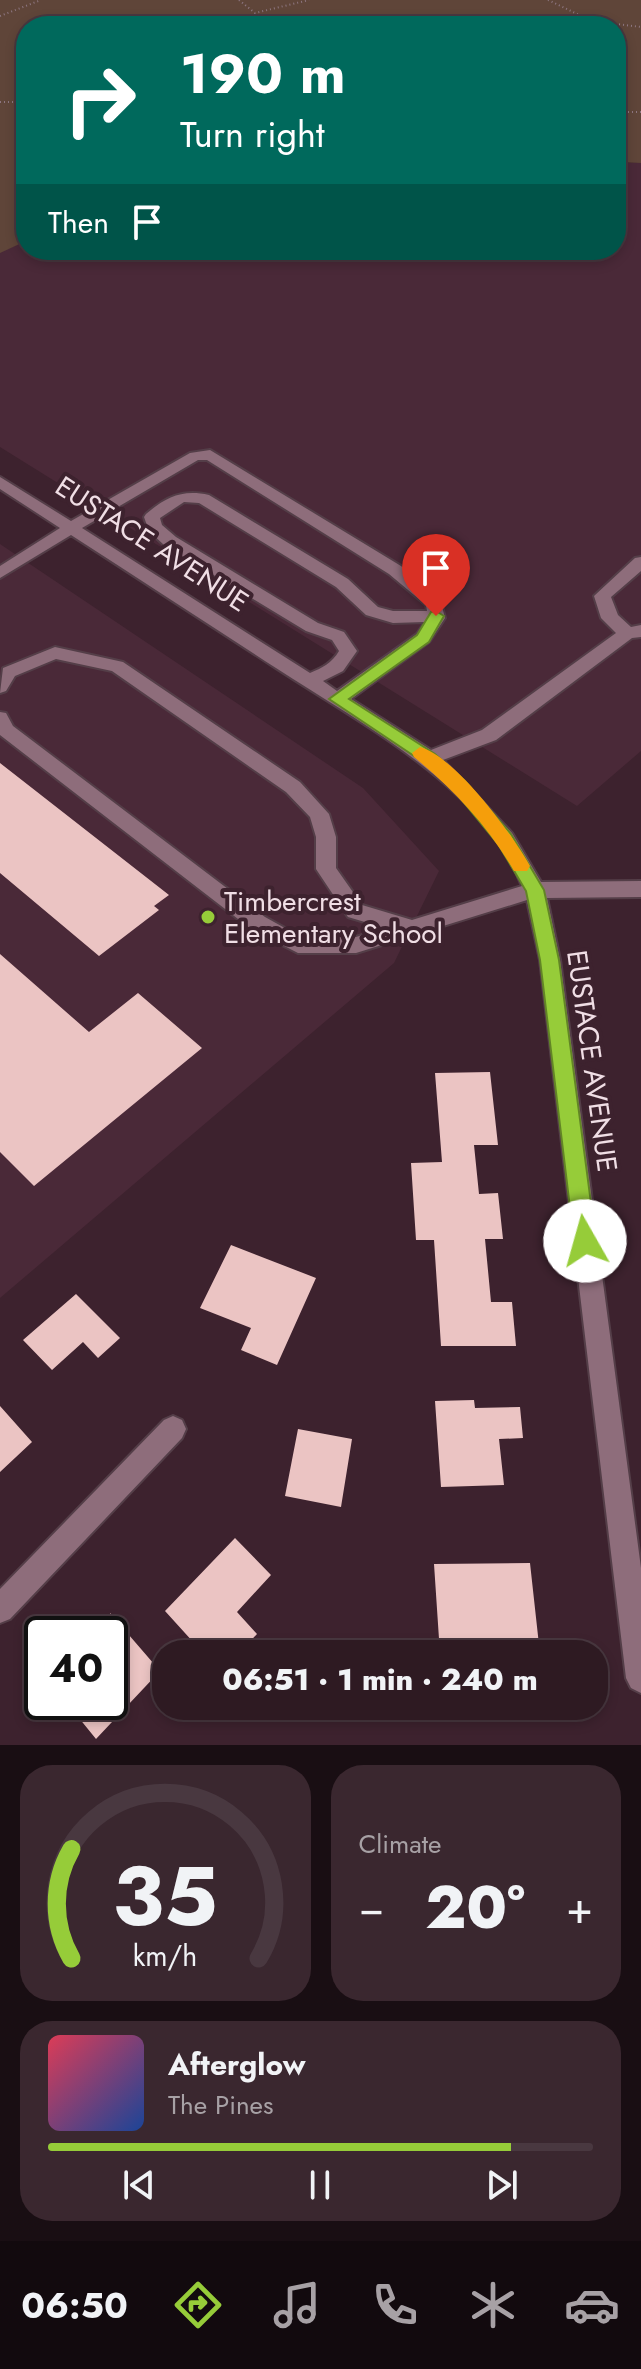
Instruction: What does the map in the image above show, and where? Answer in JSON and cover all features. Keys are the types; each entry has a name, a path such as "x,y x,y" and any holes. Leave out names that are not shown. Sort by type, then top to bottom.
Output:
{"street":[{"path":"0,573 90,516 195,456 210,455 395,570 434,603 436,616 423,638 338,699"},
{"name":"EUSTACE AVENUE","path":"0,482 429,758 459,785 505,839 535,890 550,960 641,1678"},
{"path":"308,680 326,674 345,660 348,651 338,636 312,627 170,541 155,527 152,517 161,507 184,497 214,502 342,583 372,611 393,617 436,616"},
{"path":"429,758 489,735 634,632 610,618 602,596 641,562"},
{"path":"0,687 9,672 55,653 117,666 293,787 319,814 326,837 326,869 355,911 409,927"},
{"path":"0,718 6,730 258,923 298,945 356,945 535,890 641,889"},
{"path":"0,1609 173,1429"}],"path":[{"path":"0,16 41,0"},
{"path":"239,0 255,13 309,0"},
{"path":"548,0 560,9 579,16"}],"shaded area":[{"path":"0,0 641,0 641,163 626,162 626,16 16,16 16,246 0,253"},
{"path":"626,163 641,163 641,751 577,806 0,447 0,252 16,245 16,260 626,260"},
{"name":"Timbercrest Elementary School","path":"0,544 363,788 439,871 394,963 0,1298"}],"building":[{"path":"0,763 169,895 154,906 159,910 99,956 0,873"},
{"path":"0,954 89,1032 138,993 202,1048 34,1186 0,1152"},
{"path":"490,1072 498,1145 474,1145 479,1194 498,1193 503,1239 485,1239 491,1302 512,1302 516,1346 441,1346 434,1240 416,1240 411,1163 442,1162 435,1073"},
{"path":"231,1245 316,1278 277,1365 241,1350 251,1328 200,1308"},
{"path":"76,1294 120,1338 98,1358 83,1342 52,1370 23,1340"},
{"path":"474,1400 475,1408 520,1407 523,1438 499,1439 504,1485 441,1487 435,1401"},
{"path":"0,1406 32,1442 0,1472"},
{"path":"298,1429 352,1439 341,1507 285,1496"},
{"path":"235,1538 271,1575 237,1612 257,1634 251,1640 191,1640 165,1611"},
{"path":"530,1563 538,1640 439,1640 434,1564"},
{"path":"128,1634 152,1662 152,1680 128,1705"},
{"path":"81,1720 114,1720 96,1739"}],"slow traffic":[{"path":"420,753 459,785 505,839 521,866"}],"place":[{"name":"Timbercrest Elementary School","path":"208,917"}],"route":[{"path":"436,616 423,638 338,699 429,758 459,785 505,839 535,890 550,960 585,1241"}]}
